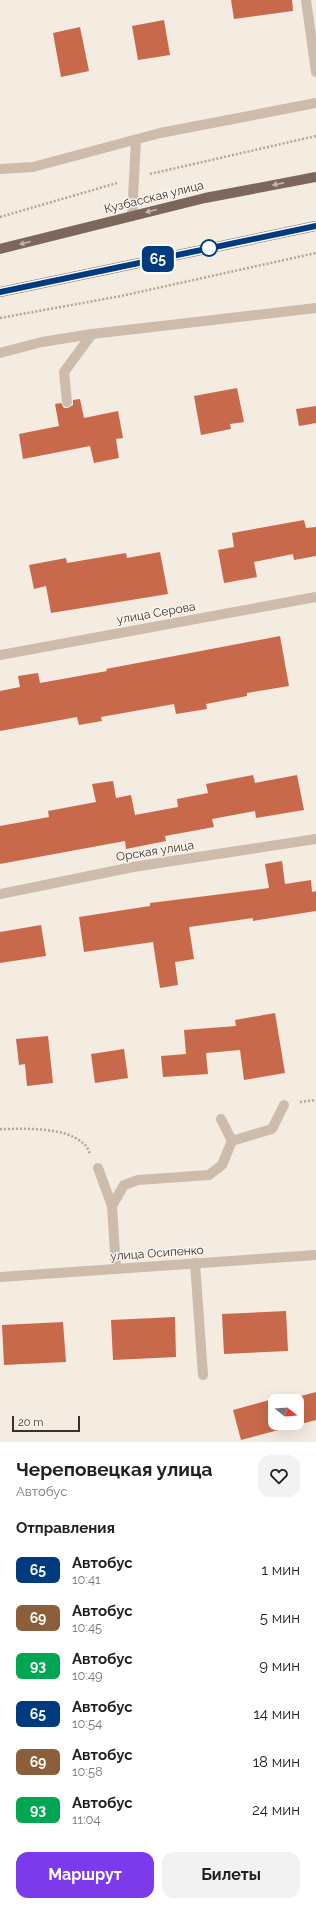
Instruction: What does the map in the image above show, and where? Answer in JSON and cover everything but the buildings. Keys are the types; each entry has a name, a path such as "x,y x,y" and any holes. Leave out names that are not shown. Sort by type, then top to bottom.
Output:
{"main road":[{"name":"Кузбасская улица","path":"0,249 205,198 316,177"},
{"path":"0,292 316,226"}],"street":[{"path":"306,0 316,72"},
{"path":"0,169 33,167 160,133 316,103"},
{"path":"132,216 136,140"},
{"path":"0,353 42,342 92,334 316,308"},
{"path":"67,402 64,372 92,334"},
{"name":"улица Серова","path":"0,655 316,597"},
{"name":"Орская улица","path":"0,894 134,866 316,839"},
{"path":"232,1141 272,1129 284,1105"},
{"path":"112,1206 124,1185 138,1180 209,1175 222,1165 232,1141 222,1119"},
{"path":"98,1168 112,1206 116,1269"},
{"name":"улица Осипенко","path":"0,1277 316,1255"},
{"path":"195,1263 203,1375"}],"path":[{"path":"0,217 133,178 316,136"},
{"path":"0,318 122,296 316,253"},
{"path":"0,1129 38,1129 69,1135 84,1144 98,1168"}],"bus line":[{"name":"65","path":"0,292 316,226"}]}
